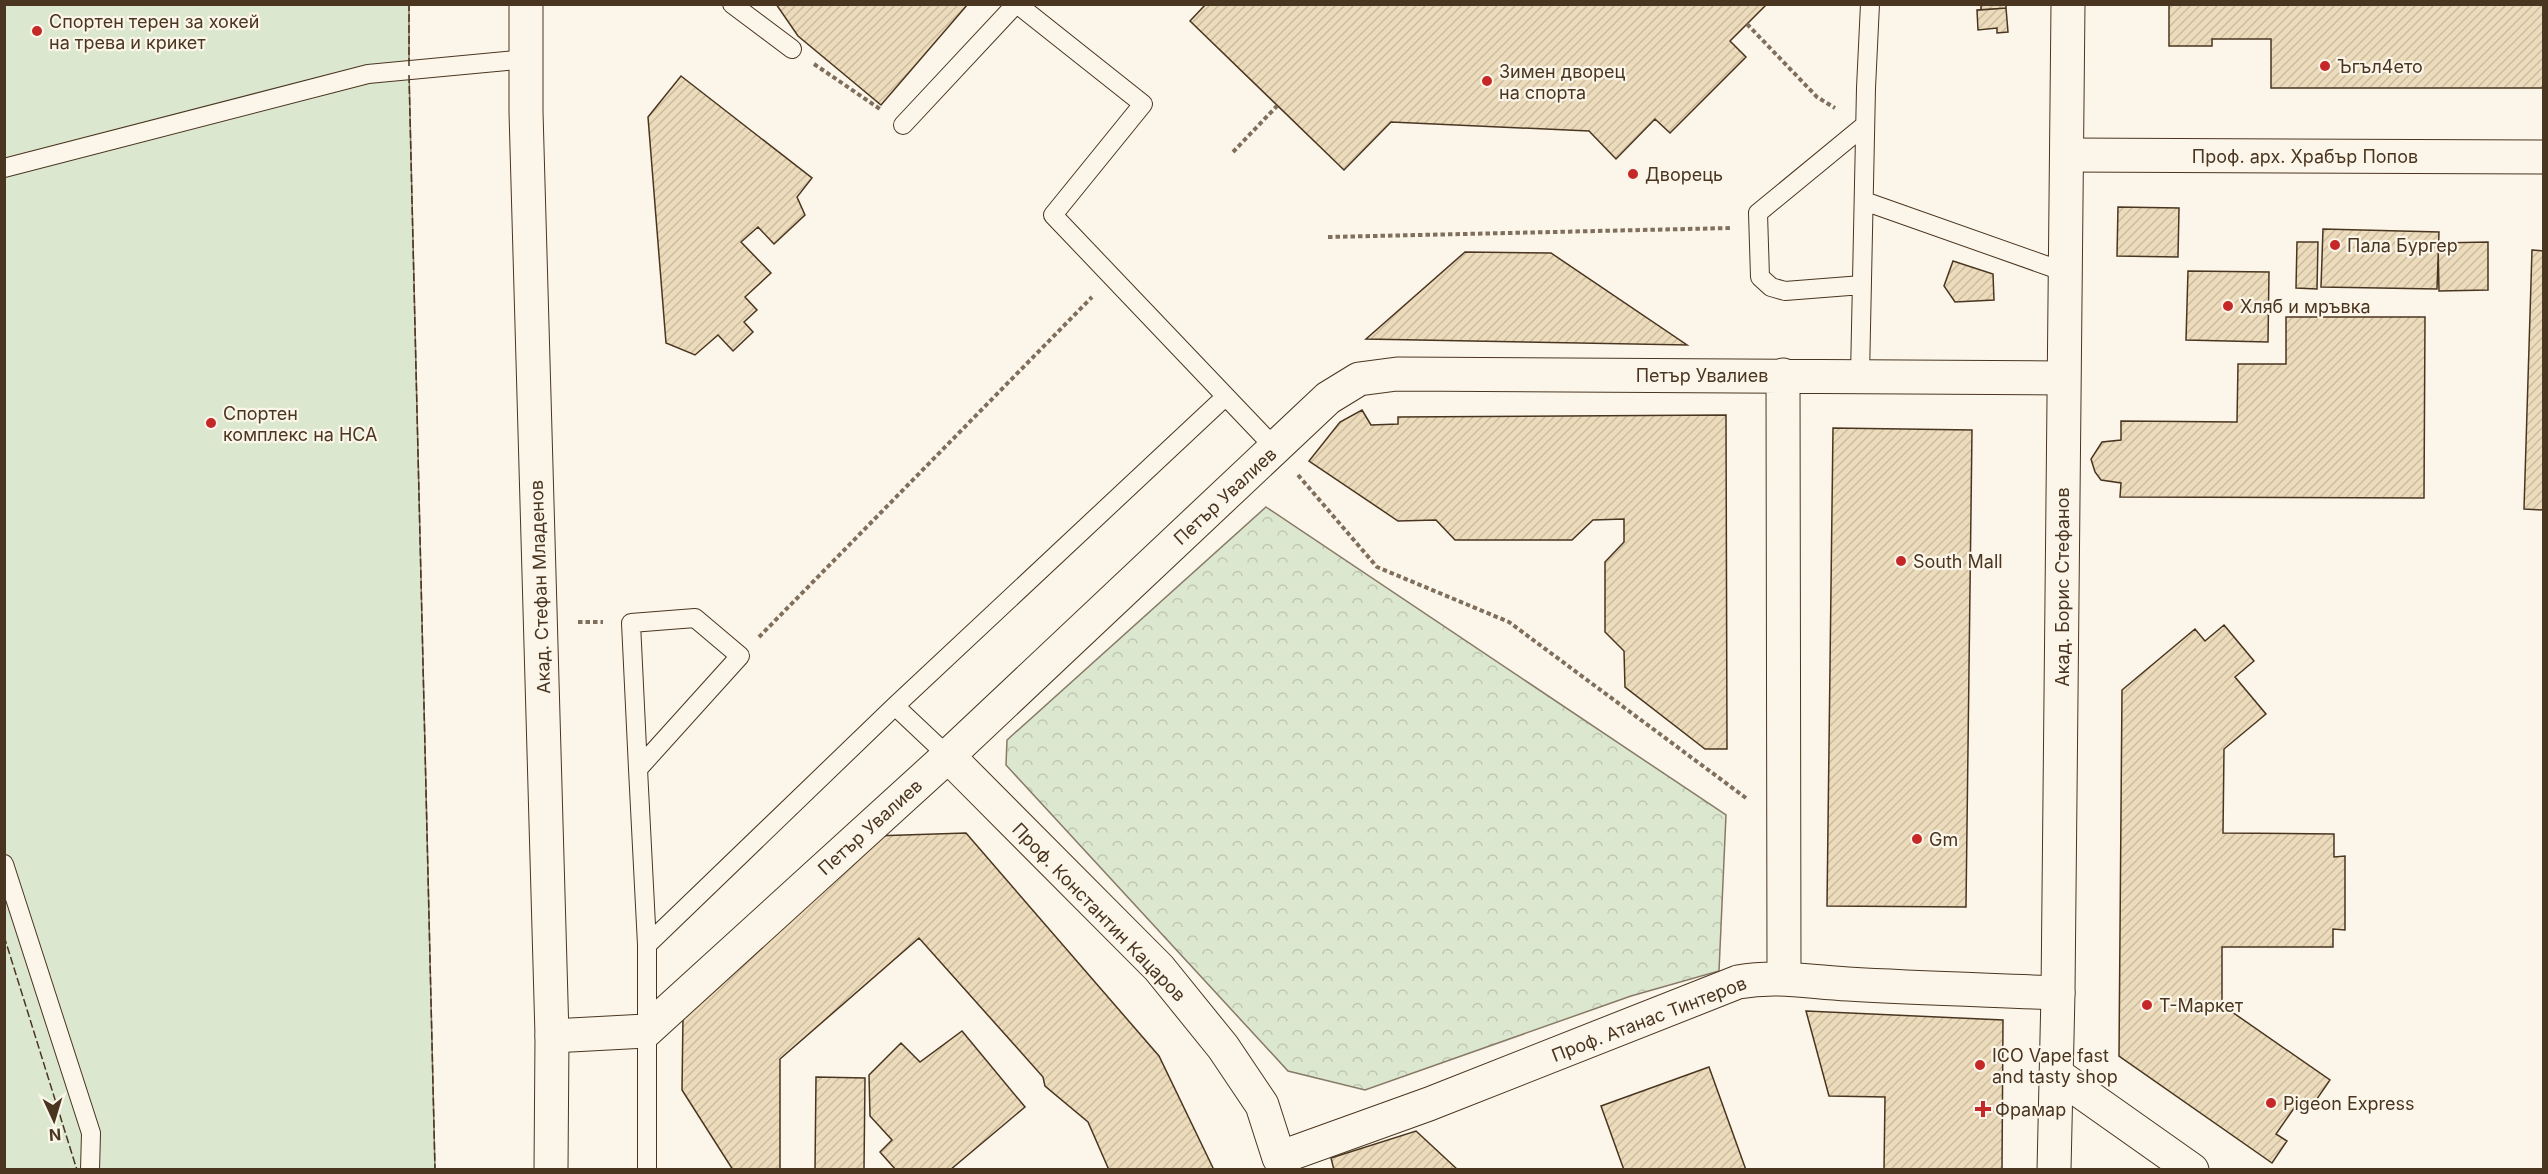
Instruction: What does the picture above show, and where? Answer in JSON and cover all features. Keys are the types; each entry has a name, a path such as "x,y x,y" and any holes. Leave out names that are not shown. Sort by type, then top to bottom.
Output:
{"street":[{"name":"Акад. Стефан Младенов","path":"526,4 526,112 552,1036 551,1170"},
{"name":"Акад. Борис Стефанов","path":"2054,1170 2058,993 2068,4"},
{"name":"Проф. арх. Храбър Попов","path":"2067,155 2544,157"},
{"name":"Петър Увалиев","path":"646,1031 948,756 1328,398 1359,379 1397,374 2064,378"},
{"path":"1783,375 1784,978"},
{"name":"Проф. Константин Кацаров","path":"948,756 1159,968 1223,1047 1262,1105 1278,1158 1429,1104"},
{"name":"Проф. Атанас Тинтеров","path":"1429,1104 1738,982 1764,977 1846,984 2058,993"},
{"path":"552,1036 646,1031"},
{"path":"2056,1074 2192,1170"}],"lane":[{"path":"732,4 792,49"},
{"path":"903,125 1017,4 1143,104 1053,215 1224,398 1276,449"},
{"path":"1860,376 1870,4"},
{"path":"4,168 369,74 527,59"},
{"path":"1862,285 1785,291 1771,287 1760,277 1758,213 1865,125"},
{"path":"1864,201 2065,272"},
{"path":"647,945 895,706 1224,398"},
{"path":"638,769 740,656 695,618 631,623 638,769 647,945 647,1170"},
{"path":"895,706 948,756"},
{"path":"4,864 91,1133 90,1170"}],"path":[{"path":"1747,24 1817,97"},
{"path":"792,49 903,125"},
{"path":"1233,152 1277,106"},
{"path":"1328,237 1758,227"},
{"path":"740,656 1111,278"},
{"path":"1276,449 1377,567 1509,622 1785,827"},
{"path":"541,621 631,623"}],"green space":[{"name":"Спортен комплекс на НСА","path":"5,5 409,5 435,1169 5,1170"},
{"path":"1266,507 1726,815 1719,971 1631,996 1365,1090 1288,1071 1006,765 1007,740"}],"building":[{"path":"776,4 968,4 881,105 798,36"},
{"name":"Зимен дворец на спорта","path":"1206,4 1766,5 1730,41 1746,57 1670,133 1655,119 1616,159 1589,131 1391,122 1344,170 1190,21"},
{"path":"1981,4 2006,4 2006,8 1981,10"},
{"path":"2169,4 2544,4 2544,88 2271,88 2271,39 2212,39 2212,46 2169,46"},
{"path":"2006,8 2008,32 1997,33 1997,28 1978,30 1977,10"},
{"path":"681,76 812,178 797,197 805,215 774,244 758,227 741,242 771,273 745,297 757,310 744,322 753,332 733,351 718,335 695,355 666,343 648,117"},
{"path":"2118,207 2179,208 2178,257 2117,256"},
{"path":"2323,229 2439,232 2437,289 2321,287"},
{"path":"2297,242 2318,242 2317,289 2296,288"},
{"path":"2488,242 2488,290 2439,291 2438,243"},
{"path":"2532,250 2544,251 2544,510 2524,509"},
{"path":"1465,252 1551,253 1687,345 1366,339"},
{"path":"1953,261 1993,274 1994,300 1955,302 1944,286"},
{"name":"Хляб и мръвка","path":"2188,271 2269,272 2268,342 2186,340"},
{"path":"2286,317 2425,317 2424,498 2120,497 2121,483 2101,480 2095,472 2091,459 2102,442 2121,440 2121,421 2237,422 2238,364 2286,364"},
{"path":"1362,410 1371,425 1398,424 1398,417 1726,415 1727,749 1705,749 1625,687 1624,651 1605,632 1605,562 1624,542 1624,519 1593,520 1572,540 1455,540 1436,520 1398,521 1309,461 1340,422"},
{"name":"South Mall","path":"1833,428 1972,430 1966,907 1827,906"},
{"path":"2224,625 2254,661 2235,677 2266,714 2224,749 2223,833 2334,834 2334,857 2345,856 2345,930 2333,929 2333,947 2222,947 2222,1005 2330,1080 2310,1109 2299,1101 2276,1134 2287,1141 2272,1163 2119,1056 2122,690 2195,629 2205,641"},
{"path":"966,833 1159,1056 1214,1170 1109,1170 1088,1122 1045,1086 1043,1077 919,938 780,1059 780,1170 733,1170 682,1090 683,1017 873,836"},
{"path":"1806,1011 2003,1020 2002,1170 1884,1170 1885,1097 1829,1096"},
{"path":"962,1031 1025,1107 950,1170 896,1170 880,1152 892,1140 870,1116 869,1075 901,1043 920,1062"},
{"path":"1709,1067 1746,1170 1624,1170 1601,1106"},
{"path":"816,1077 865,1078 864,1170 815,1170"},
{"path":"1416,1131 1458,1170 1334,1170 1331,1158"}],"fence":[{"path":"409,4 409,66"},
{"path":"409,75 435,1170"},
{"path":"4,936 77,1170"}],"place":[{"name":"Спортен терен за хокей на трева и крикет","path":"37,31"},
{"name":"Ъгъл4ето","path":"2325,66"},
{"name":"Зимен дворец на спорта","path":"1487,81"},
{"name":"Дворець","path":"1633,174"},
{"name":"Пала Бургер","path":"2335,245"},
{"name":"Хляб и мръвка","path":"2228,306"},
{"name":"Спортен комплекс на НСА","path":"211,423"},
{"name":"South Mall","path":"1901,561"},
{"name":"Gm","path":"1917,839"},
{"name":"Т-Маркет","path":"2147,1005"},
{"name":"ICO Vape fast and tasty shop","path":"1980,1065"},
{"name":"Pigeon Express","path":"2271,1103"},
{"name":"Фрамар","path":"1983,1109"}]}
